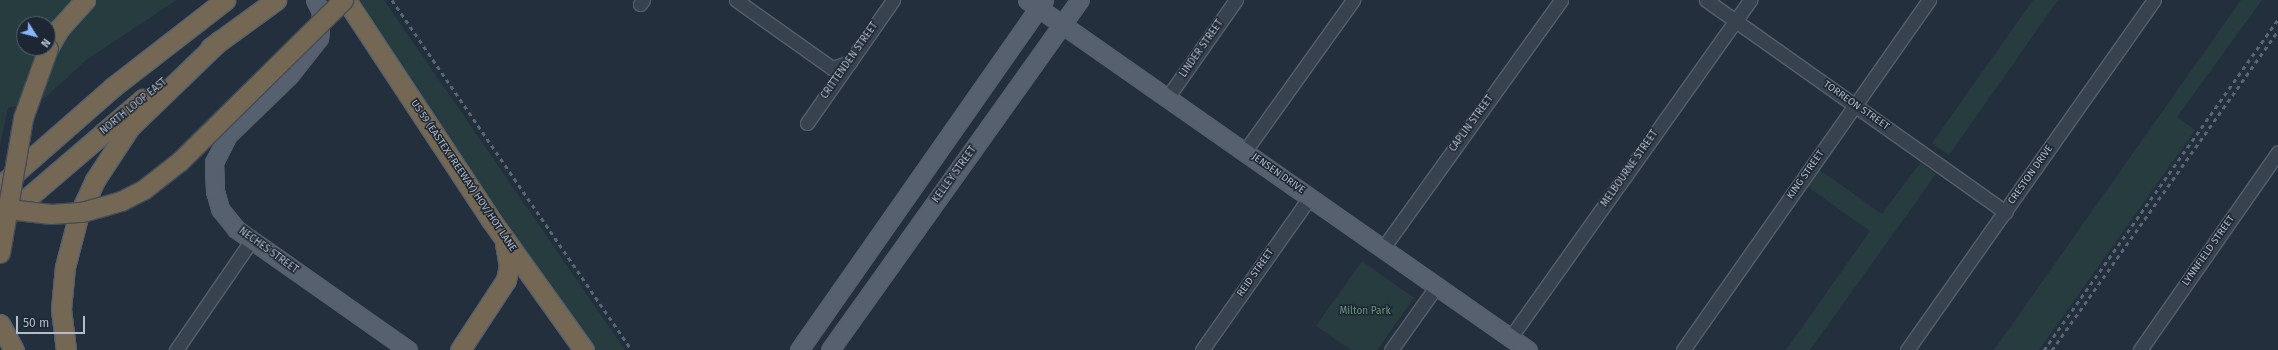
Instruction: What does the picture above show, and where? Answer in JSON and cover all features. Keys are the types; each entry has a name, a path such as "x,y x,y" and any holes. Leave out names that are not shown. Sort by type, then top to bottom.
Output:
{"highway":[{"path":"56,33 85,0"},
{"path":"0,186 113,86 225,0"},
{"path":"0,208 70,214 110,205 137,194 180,161 345,0"},
{"name":"US 59 (EASTEX FREEWAY) HOV/HOT LANE","path":"345,0 502,236 584,350"},
{"name":"NORTH LOOP EAST","path":"0,222 42,184 220,40 273,2"},
{"path":"66,350 61,309 66,261 78,217 96,180 130,127 220,40"},
{"path":"0,253 23,118 45,56"},
{"path":"460,350 506,280 509,266 502,236"},
{"path":"0,324 14,350"}],"main road":[{"name":"NECHES STREET","path":"315,0 321,12 319,38 289,76 228,135 214,162 214,191 220,209 251,241 408,350"},
{"name":"KELLEY STREET","path":"830,350 1080,0"},
{"name":"JENSEN DRIVE","path":"1036,3 1062,25 1527,350"},
{"path":"799,350 1036,3"}],"street":[{"path":"736,0 832,68 850,62"},
{"name":"CRITTENDEN STREET","path":"807,123 893,0"},
{"name":"LINDER STREET","path":"1167,98 1236,0"},
{"path":"1244,151 1353,0"},
{"name":"CAPLIN STREET","path":"1383,248 1561,0"},
{"name":"TORREON STREET","path":"1706,0 2005,212"},
{"name":"MELBOURNE STREET","path":"1510,338 1750,0"},
{"name":"KING STREET","path":"1683,350 1930,0"},
{"name":"CRESTON DRIVE","path":"1906,350 2154,0"},
{"name":"LYNNFIELD STREET","path":"2140,350 2278,152"},
{"name":"REID STREET","path":"1202,350 1310,197"},
{"path":"176,350 251,241"},
{"path":"1391,350 1436,287"}],"green space":[{"path":"0,0 177,0 86,60 45,98 8,108 0,146"},
{"path":"354,0 384,0 625,350 594,350"},
{"path":"2033,0 2058,0 1949,155 1932,143"},
{"path":"2241,0 2262,0 2177,117 2195,130 2039,350 1994,350"},
{"path":"1920,163 1936,174 1810,350 1786,350 1870,231 1805,185 1817,168 1882,214"},
{"name":"Milton Park","path":"1362,261 1414,298 1377,350 1351,350 1316,326"}],"railway":[{"path":"392,0 632,350"},
{"path":"2044,350 2278,20"},
{"path":"2052,350 2278,31"}]}
